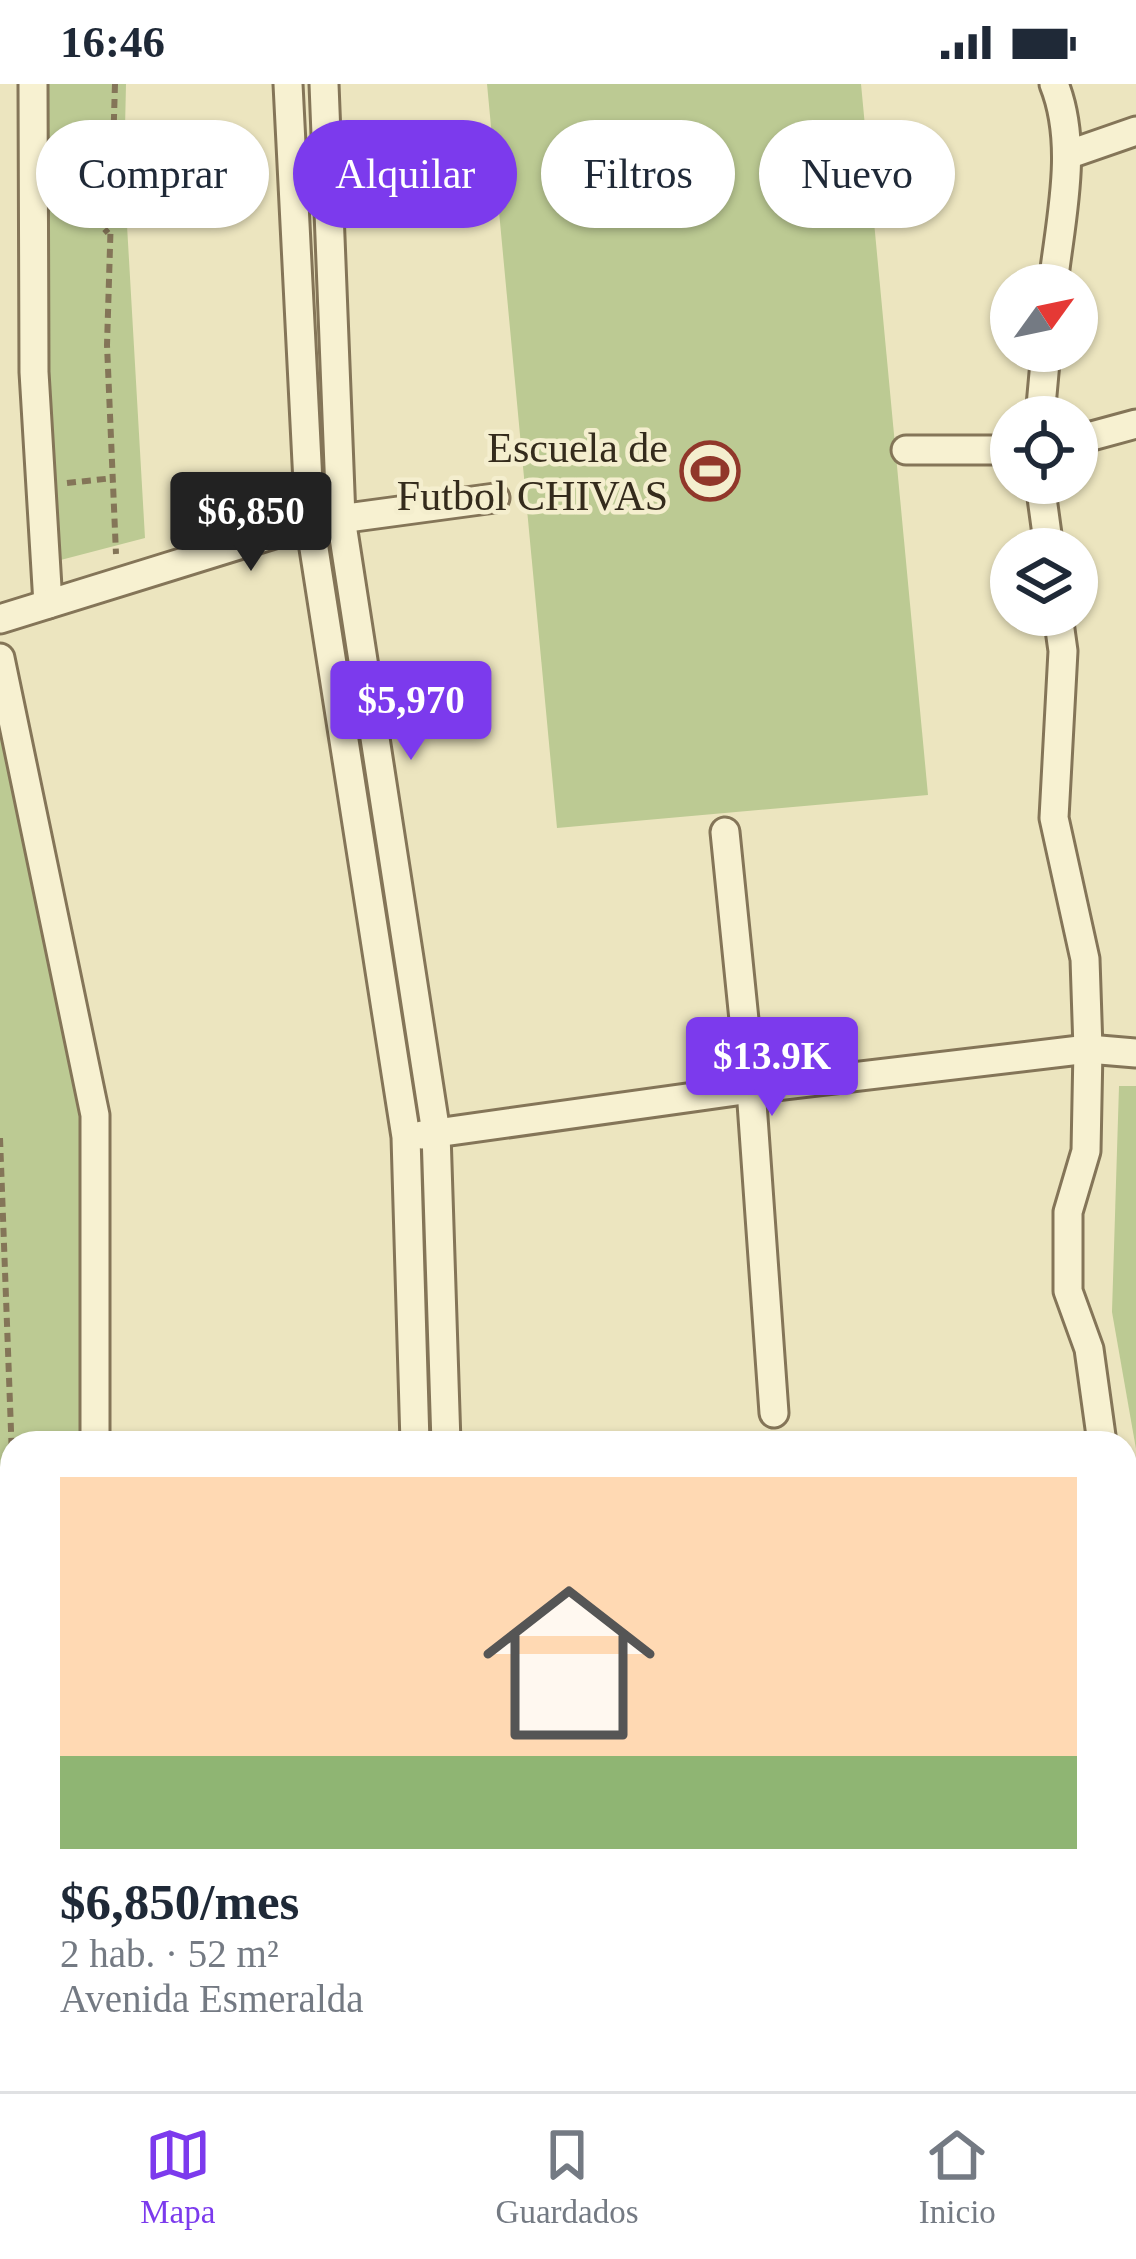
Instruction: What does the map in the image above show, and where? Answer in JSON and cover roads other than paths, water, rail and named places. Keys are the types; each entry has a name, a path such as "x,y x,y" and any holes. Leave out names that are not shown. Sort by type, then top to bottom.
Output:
{"street":[{"path":"33,84 34,372 48,604"},
{"path":"288,84 310,523 406,1137 415,1431"},
{"path":"324,84 341,518 436,1133 446,1431"},
{"path":"1054,84 1067,155 1055,264"},
{"path":"1067,155 1136,131"},
{"path":"1098,434 1136,424"},
{"path":"906,450 990,450"},
{"path":"0,619 310,523 495,498"},
{"path":"1061,636 1054,818 1085,959 1088,1049 1086,1150 1068,1212 1068,1291 1089,1349 1100,1431"},
{"path":"0,658 95,1115 95,1431"},
{"path":"725,832 751,1089 774,1413"},
{"path":"406,1137 1088,1049 1136,1053"}],"place":[{"name":"Escuela de Futbol CHIVAS","path":"710,471"}]}
